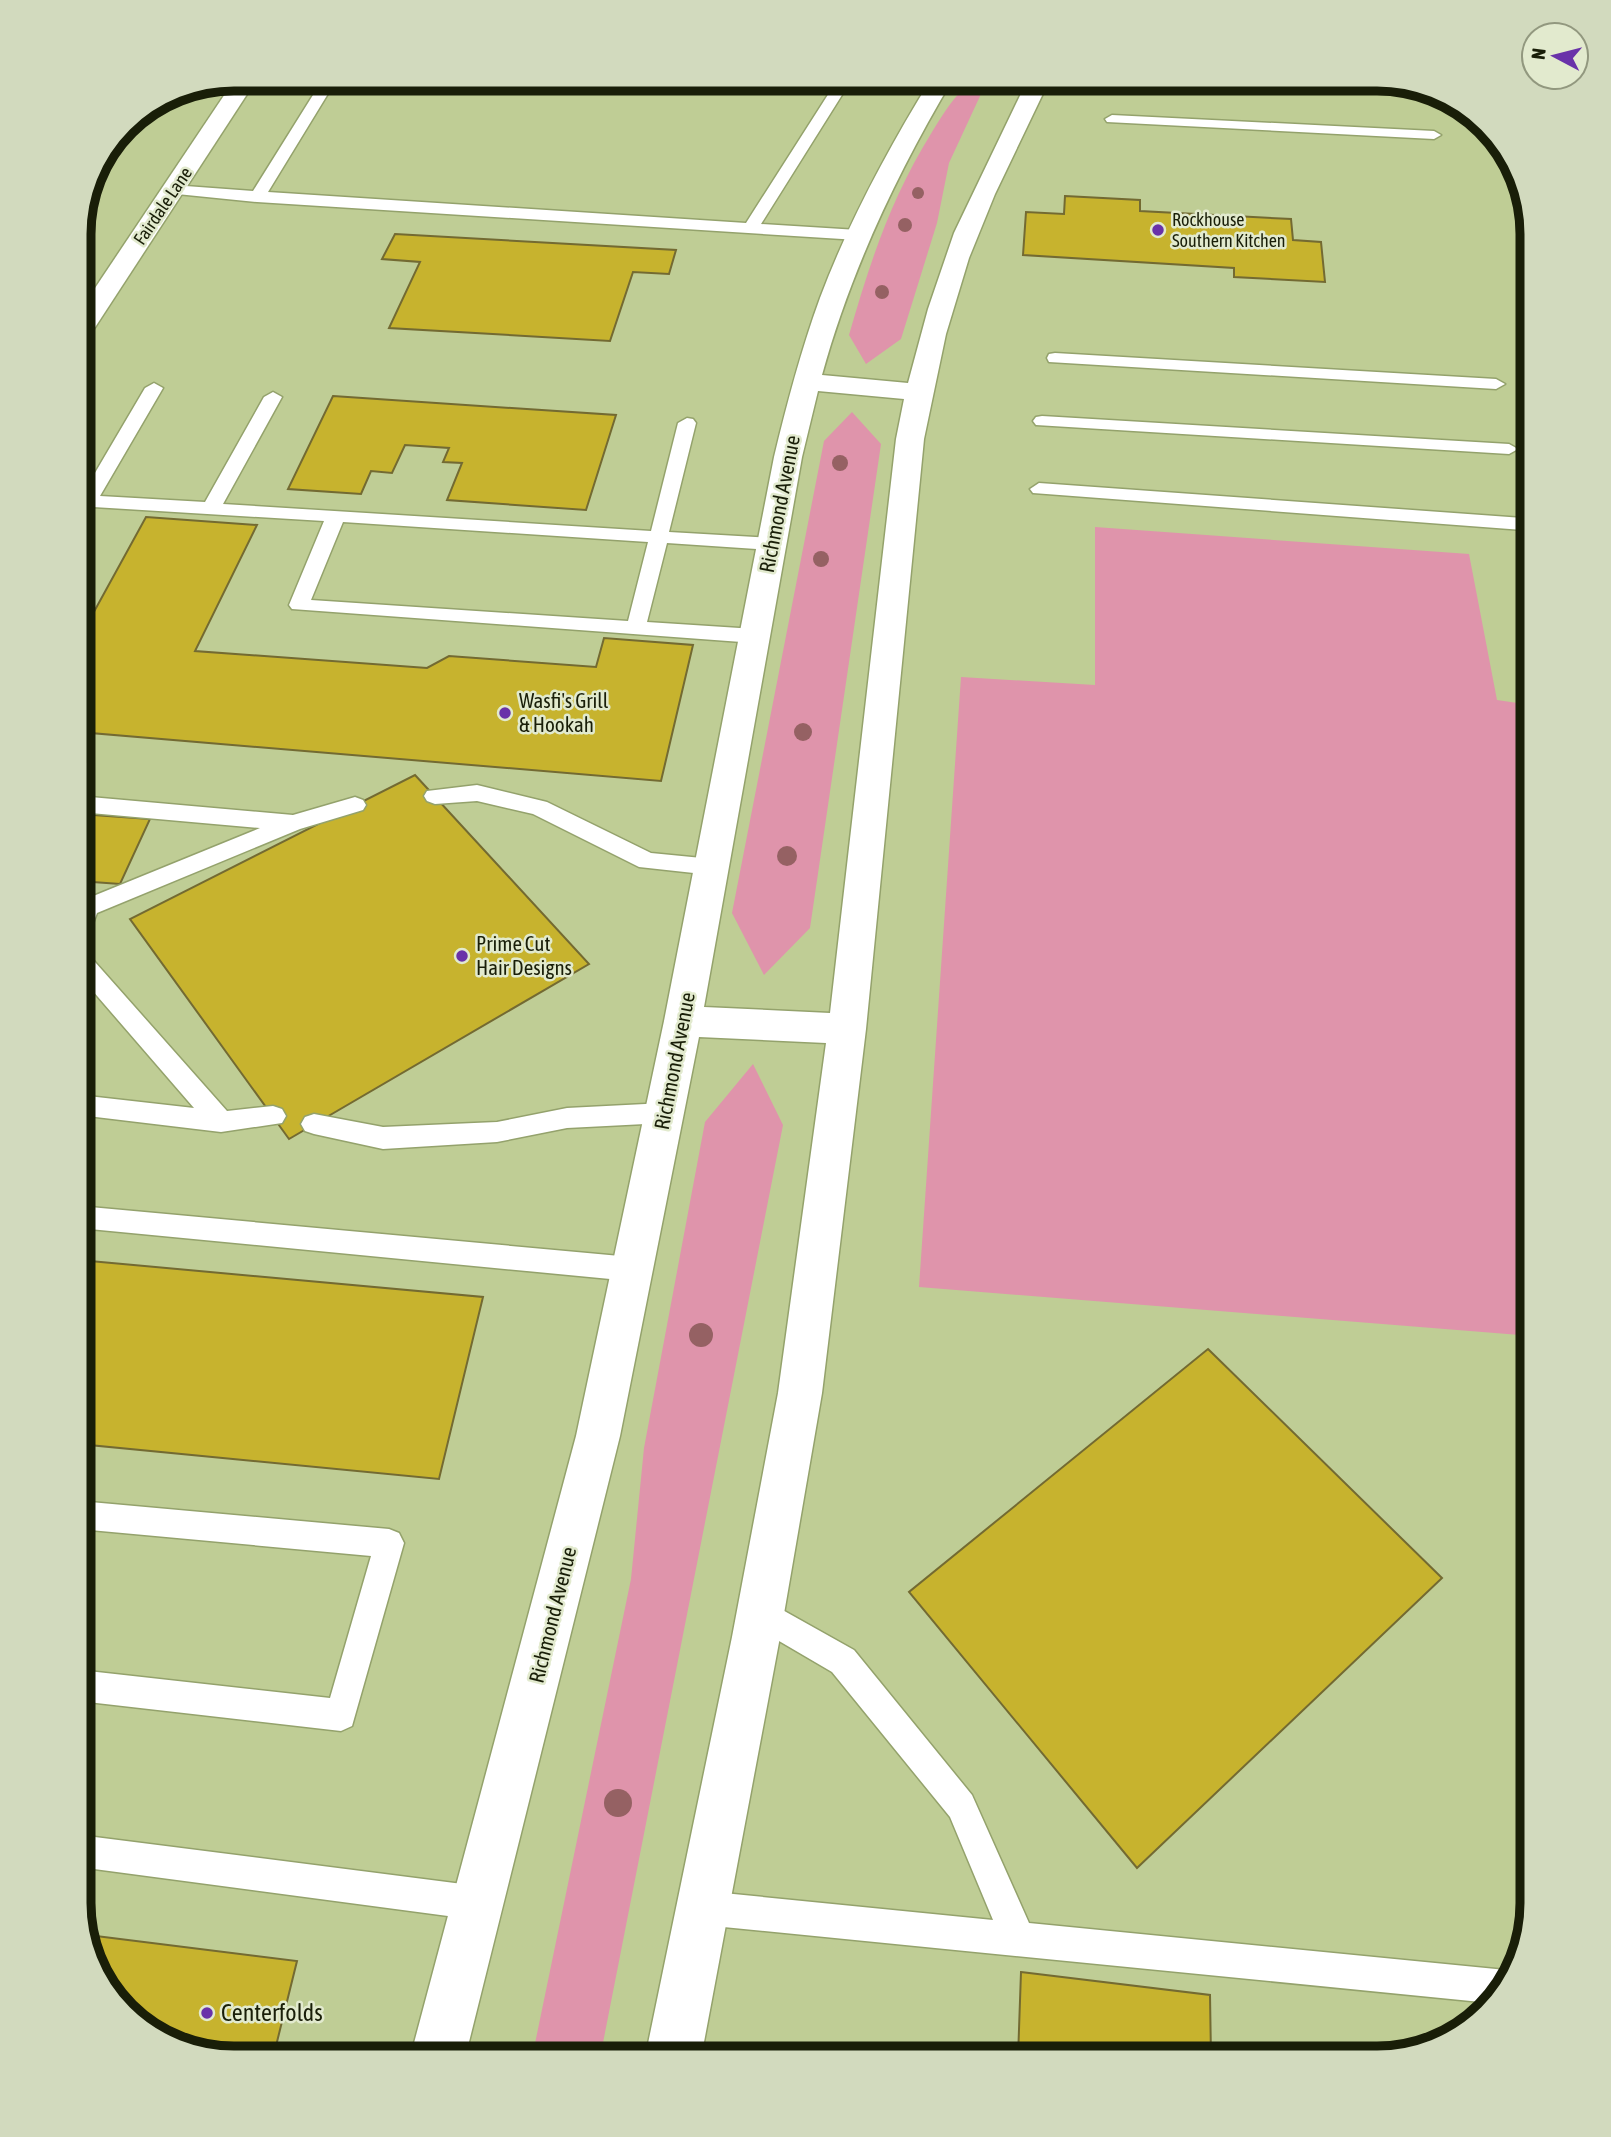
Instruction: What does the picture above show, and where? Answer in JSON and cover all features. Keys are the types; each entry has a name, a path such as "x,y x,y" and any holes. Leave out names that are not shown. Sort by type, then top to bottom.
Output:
{"main road":[{"name":"Fairdale Lane","path":"91,314 238,91"},
{"name":"Richmond Avenue","path":"440,2046 598,1436 665,1113 771,544 806,382 832,299 858,235 914,125 935,91"},
{"path":"675,2046 761,1613 800,1393 847,1030 909,453 918,392 966,234 1000,156 1033,91"},
{"path":"806,382 918,392"},
{"path":"683,1021 847,1030"}],"lane":[{"path":"257,197 323,91"},
{"path":"751,228 837,91"},
{"path":"1112,119 1434,135"},
{"path":"172,190 858,235"},
{"path":"1055,358 1496,384"},
{"path":"91,491 154,388"},
{"path":"211,509 273,397"},
{"path":"1042,421 1509,449"},
{"path":"636,628 687,423"},
{"path":"1039,489 1520,524"},
{"path":"91,506 211,509 771,544"},
{"path":"336,516 299,605 755,636"},
{"path":"435,796 477,793 539,808 647,861 712,867"},
{"path":"91,805 293,823"},
{"path":"91,905 293,823 355,805"},
{"path":"91,972 221,1122"},
{"path":"91,1106 221,1122 273,1116"},
{"path":"314,1124 383,1138 497,1132 567,1118 665,1113"},
{"path":"91,1218 631,1269"},
{"path":"91,1516 389,1543 341,1715 91,1687"},
{"path":"761,1613 843,1661 961,1806 1019,1940"},
{"path":"91,1853 478,1903"},
{"path":"703,1908 1493,1986"}],"shaded area":[{"path":"962,91 982,91 949,163 937,223 901,339 866,364 849,335 865,282 905,181 932,132"},
{"path":"852,412 881,444 810,928 764,975 732,913 824,441"},
{"path":"1095,527 1469,554 1497,700 1520,703 1520,1335 919,1287 961,677 1095,685"},
{"path":"753,1064 783,1125 602,2046 534,2046 631,1579 644,1448 705,1122"}],"building":[{"name":"Rockhouse Southern Kitchen","path":"1065,196 1140,200 1140,211 1291,219 1293,240 1321,242 1325,282 1234,277 1234,268 1023,255 1026,212 1064,214"},
{"path":"395,234 676,250 669,274 633,272 610,341 389,328 420,262 382,259"},
{"path":"333,396 616,415 586,510 447,500 462,463 443,462 449,448 405,445 392,473 371,471 361,494 288,489"},
{"path":"146,517 257,525 195,651 427,668 449,656 596,667 604,638 693,645 661,781 91,733 91,617"},
{"path":"415,775 589,964 289,1139 130,919"},
{"path":"91,815 150,819 120,884 91,882"},
{"path":"91,1261 483,1297 439,1479 91,1445"},
{"path":"1208,1349 1442,1578 1137,1868 909,1592"},
{"name":"Centerfolds","path":"95,1936 297,1961 276,2046 225,2046 188,2038 171,2031 140,2011 110,1975"},
{"path":"1021,1972 1210,1995 1211,2046 1018,2046"}],"place":[{"name":"Rockhouse Southern Kitchen","path":"1158,230"},
{"name":"Wasfi's Grill & Hookah","path":"505,713"},
{"name":"Prime Cut Hair Designs","path":"462,956"},
{"name":"Centerfolds","path":"207,2013"}]}
